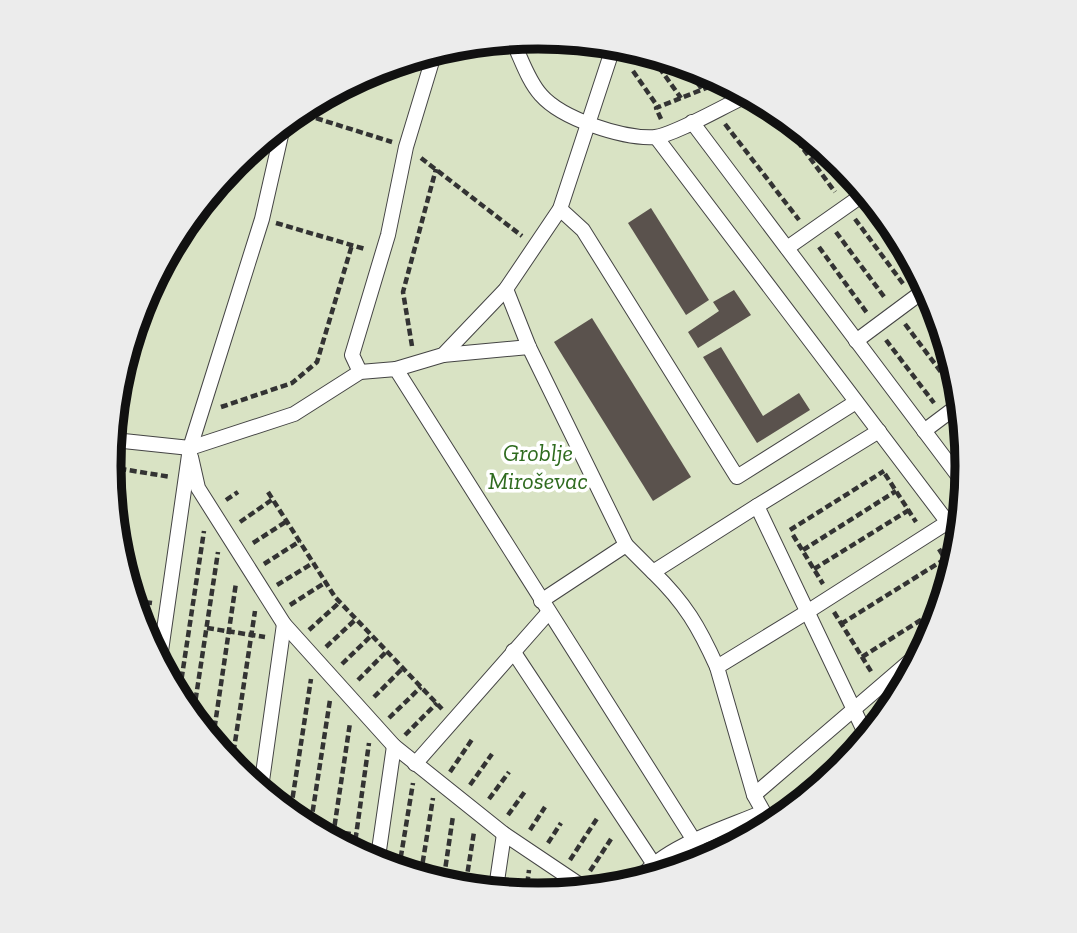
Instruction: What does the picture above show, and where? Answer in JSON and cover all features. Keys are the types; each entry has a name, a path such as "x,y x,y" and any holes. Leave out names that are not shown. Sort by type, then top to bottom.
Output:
{"lane":[{"path":"517,50 539,93 553,106 587,123 627,134 661,135 738,100"},
{"path":"443,355 506,289 560,209 610,56"},
{"path":"360,372 352,355 382,254 406,146 432,63"},
{"path":"692,122 956,473"},
{"path":"661,135 951,527 925,536 717,667"},
{"path":"162,646 190,449 262,219 280,138"},
{"path":"787,248 858,198"},
{"path":"560,209 583,230 737,477 856,401"},
{"path":"506,289 529,347 626,545 677,595 697,625 717,667 754,794 765,816 695,842 658,867"},
{"path":"856,341 919,295"},
{"path":"122,441 190,449 294,414 360,372 396,369 443,355 529,347"},
{"path":"396,369 701,851"},
{"path":"925,431 952,411"},
{"path":"653,572 879,431"},
{"path":"190,449 198,488 281,618 315,658 394,746 501,831 576,882"},
{"path":"764,502 807,612 863,729"},
{"path":"415,764 513,651 545,607 626,545"},
{"path":"262,779 282,639 281,618"},
{"path":"513,651 656,867"},
{"path":"754,794 906,664"},
{"path":"379,852 394,746"},
{"path":"497,881 501,831"}],"path":[{"path":"658,66 681,98"},
{"path":"632,72 659,107"},
{"path":"695,80 702,89"},
{"path":"661,135 656,108 710,86"},
{"path":"715,111 954,430"},
{"path":"311,117 406,146 535,246"},
{"path":"793,135 928,317"},
{"path":"415,363 403,292 436,170"},
{"path":"262,219 382,254"},
{"path":"200,413 292,383 317,362 352,245"},
{"path":"864,440 925,536"},
{"path":"121,469 185,479"},
{"path":"790,530 884,471"},
{"path":"803,550 897,491"},
{"path":"181,682 207,513 238,492"},
{"path":"268,492 340,601 453,720"},
{"path":"195,704 221,535 273,499"},
{"path":"764,502 790,530 803,550 841,624 880,685"},
{"path":"814,569 909,510"},
{"path":"214,729 240,554 246,547 287,521"},
{"path":"252,572 300,541"},
{"path":"841,624 945,559"},
{"path":"235,753 257,598 313,563"},
{"path":"281,618 326,582"},
{"path":"299,640 340,601"},
{"path":"862,657 928,615"},
{"path":"292,803 315,658 356,619"},
{"path":"207,628 282,639"},
{"path":"312,817 332,676 372,635"},
{"path":"334,830 353,700 387,651"},
{"path":"353,700 403,668"},
{"path":"355,841 375,725 421,687"},
{"path":"394,746 437,703"},
{"path":"422,868 438,782 474,738"},
{"path":"400,861 415,764"},
{"path":"501,831 526,790"},
{"path":"520,844 545,807"},
{"path":"561,872 598,817"},
{"path":"341,834 381,838"},
{"path":"585,881 611,839"}],"green space":[{"name":"Groblje Miroševac","path":"511,50 593,53 673,71 747,105 793,135 814,153 834,171 870,212 913,282 942,358 955,439 952,521 934,601 900,675 870,721 852,742 834,762 793,798 723,841 647,870 566,883 484,880 404,862 330,828 284,798 263,780 243,762 207,721 164,651 135,575 122,494 125,412 143,332 177,258 207,212 225,191 243,171 284,135 354,92 430,63"}],"building":[{"path":"651,208 709,300 686,315 628,223"},
{"path":"734,290 751,315 698,348 688,332 719,311 713,302"},
{"path":"592,318 691,477 653,501 554,342"},
{"path":"721,347 763,416 799,393 810,410 757,443 703,357"}]}
